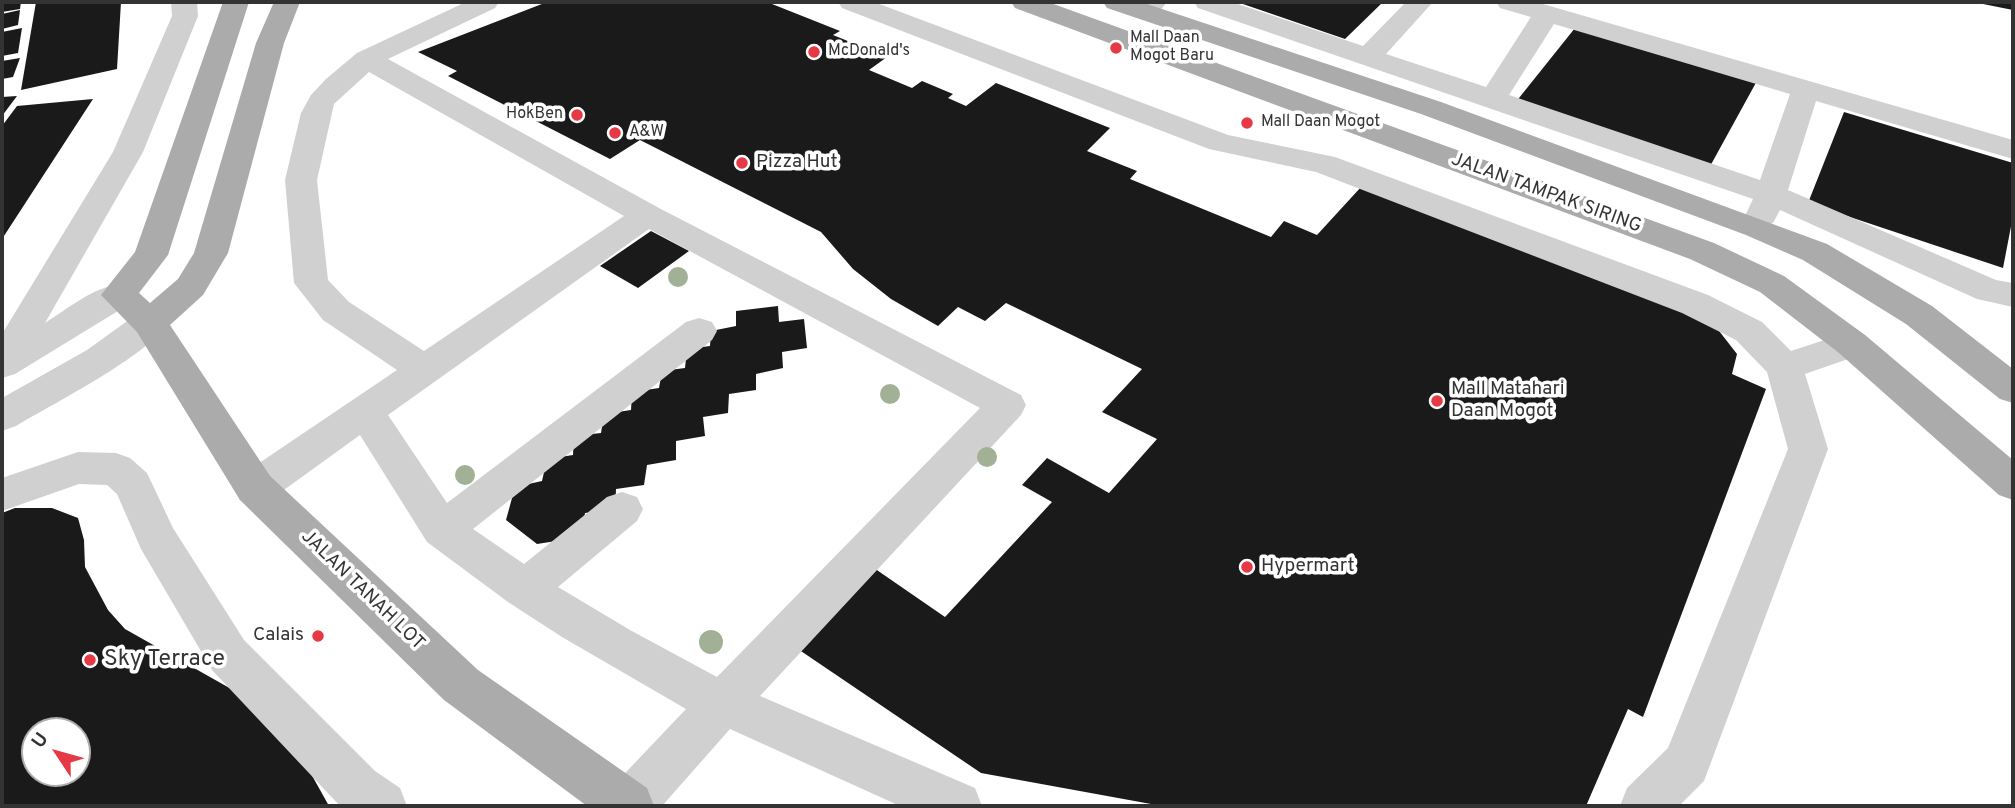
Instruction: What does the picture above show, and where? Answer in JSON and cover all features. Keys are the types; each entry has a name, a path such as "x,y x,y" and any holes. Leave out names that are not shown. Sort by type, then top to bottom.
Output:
{"main road":[{"path":"119,295 151,255 236,2"},
{"path":"150,323 191,287 211,253 270,43 287,2"},
{"name":"JALAN TAMPAK SIRING","path":"1024,2 1702,251 1772,285 1852,344 2013,484"},
{"path":"1138,5 1431,108 1758,228 1815,253 1919,315 2013,389"},
{"name":"JALAN TANAH LOT","path":"119,295 150,323 255,488 461,685 629,806"}],"street":[{"path":"2,365 128,152 185,16 184,2"},
{"path":"425,370 335,311 311,283 301,180 316,113 321,101 336,85 367,59 486,2"},
{"path":"851,2 1220,144 1324,164 1695,304 1749,331 1784,367 1808,449 1686,764 1645,806"},
{"path":"1208,2 1772,194 1989,290 2013,295"},
{"path":"1370,55 1420,2"},
{"path":"1509,2 2013,150"},
{"path":"1493,97 1547,13"},
{"path":"367,59 647,215 1007,405 629,806"},
{"path":"161,77 211,72"},
{"path":"1431,108 1448,82"},
{"path":"1758,228 1772,194 1806,89"},
{"path":"255,488 647,215"},
{"path":"2,365 119,295 62,263"},
{"path":"2,416 100,359 150,323"},
{"path":"442,530 699,331"},
{"path":"1784,367 1852,344"},
{"path":"366,413 442,530 524,589 663,676 957,806"},
{"path":"2,495 78,468 116,469 133,484 156,537 228,655 357,788 382,806"},
{"path":"524,589 622,509"}],"building":[{"path":"2,2 21,2 20,9 2,12"},
{"path":"36,2 121,2 117,69 21,90"},
{"name":"Mall Matahari Daan Mogot","path":"547,2 767,2 840,31 833,35 887,57 869,70 912,88 922,81 953,94 948,98 966,106 996,83 1110,128 1087,151 1137,171 1130,179 1271,237 1284,221 1317,235 1361,187 1709,318 1737,354 1732,374 1766,389 1643,717 1628,709 1586,806 1162,806 981,773 792,645 871,566 945,617 1052,502 1022,485 1047,458 1109,493 1157,439 1102,412 1142,369 1006,303 985,321 958,307 938,326 891,299 853,269 821,232 640,140 610,159 448,76 457,71 418,52"},
{"path":"1237,2 1383,2 1345,39"},
{"path":"2013,2 2013,10 1978,3"},
{"path":"20,10 18,25 2,29 2,14"},
{"path":"1579,23 1758,79 1708,170 1515,103"},
{"path":"22,28 18,53 2,56 2,32"},
{"path":"20,58 13,77 2,79 2,61"},
{"path":"17,96 2,116 2,97"},
{"path":"93,99 2,239 2,126 17,106"},
{"path":"1844,112 2013,163 2013,216 2003,268 1808,203"},
{"path":"651,231 689,251 638,288 600,266"},
{"path":"778,306 779,322 804,319 807,348 782,352 783,368 756,374 756,390 729,394 728,413 703,417 705,436 676,441 676,460 647,465 644,485 616,489 615,510 585,513 582,537 537,544 506,520 515,487 542,481 547,459 573,455 574,436 601,433 604,414 631,410 632,392 659,388 662,371 685,368 687,349 710,346 711,331 736,326 736,311"},
{"name":"Sky Terrace","path":"15,508 52,508 78,518 84,540 85,567 108,610 125,629 233,690 300,754 329,806 2,806 2,513"}],"place":[{"name":"Mall Daan Mogot Baru","path":"1116,48"},
{"name":"McDonald's","path":"814,52"},
{"name":"HokBen","path":"577,115"},
{"name":"Mall Daan Mogot","path":"1247,123"},
{"name":"A&W","path":"615,133"},
{"name":"Pizza Hut","path":"742,163"},
{"name":"Mall Matahari Daan Mogot","path":"1437,401"},
{"name":"Hypermart","path":"1247,567"},
{"name":"Calais","path":"318,636"},
{"name":"Sky Terrace","path":"90,660"}]}
